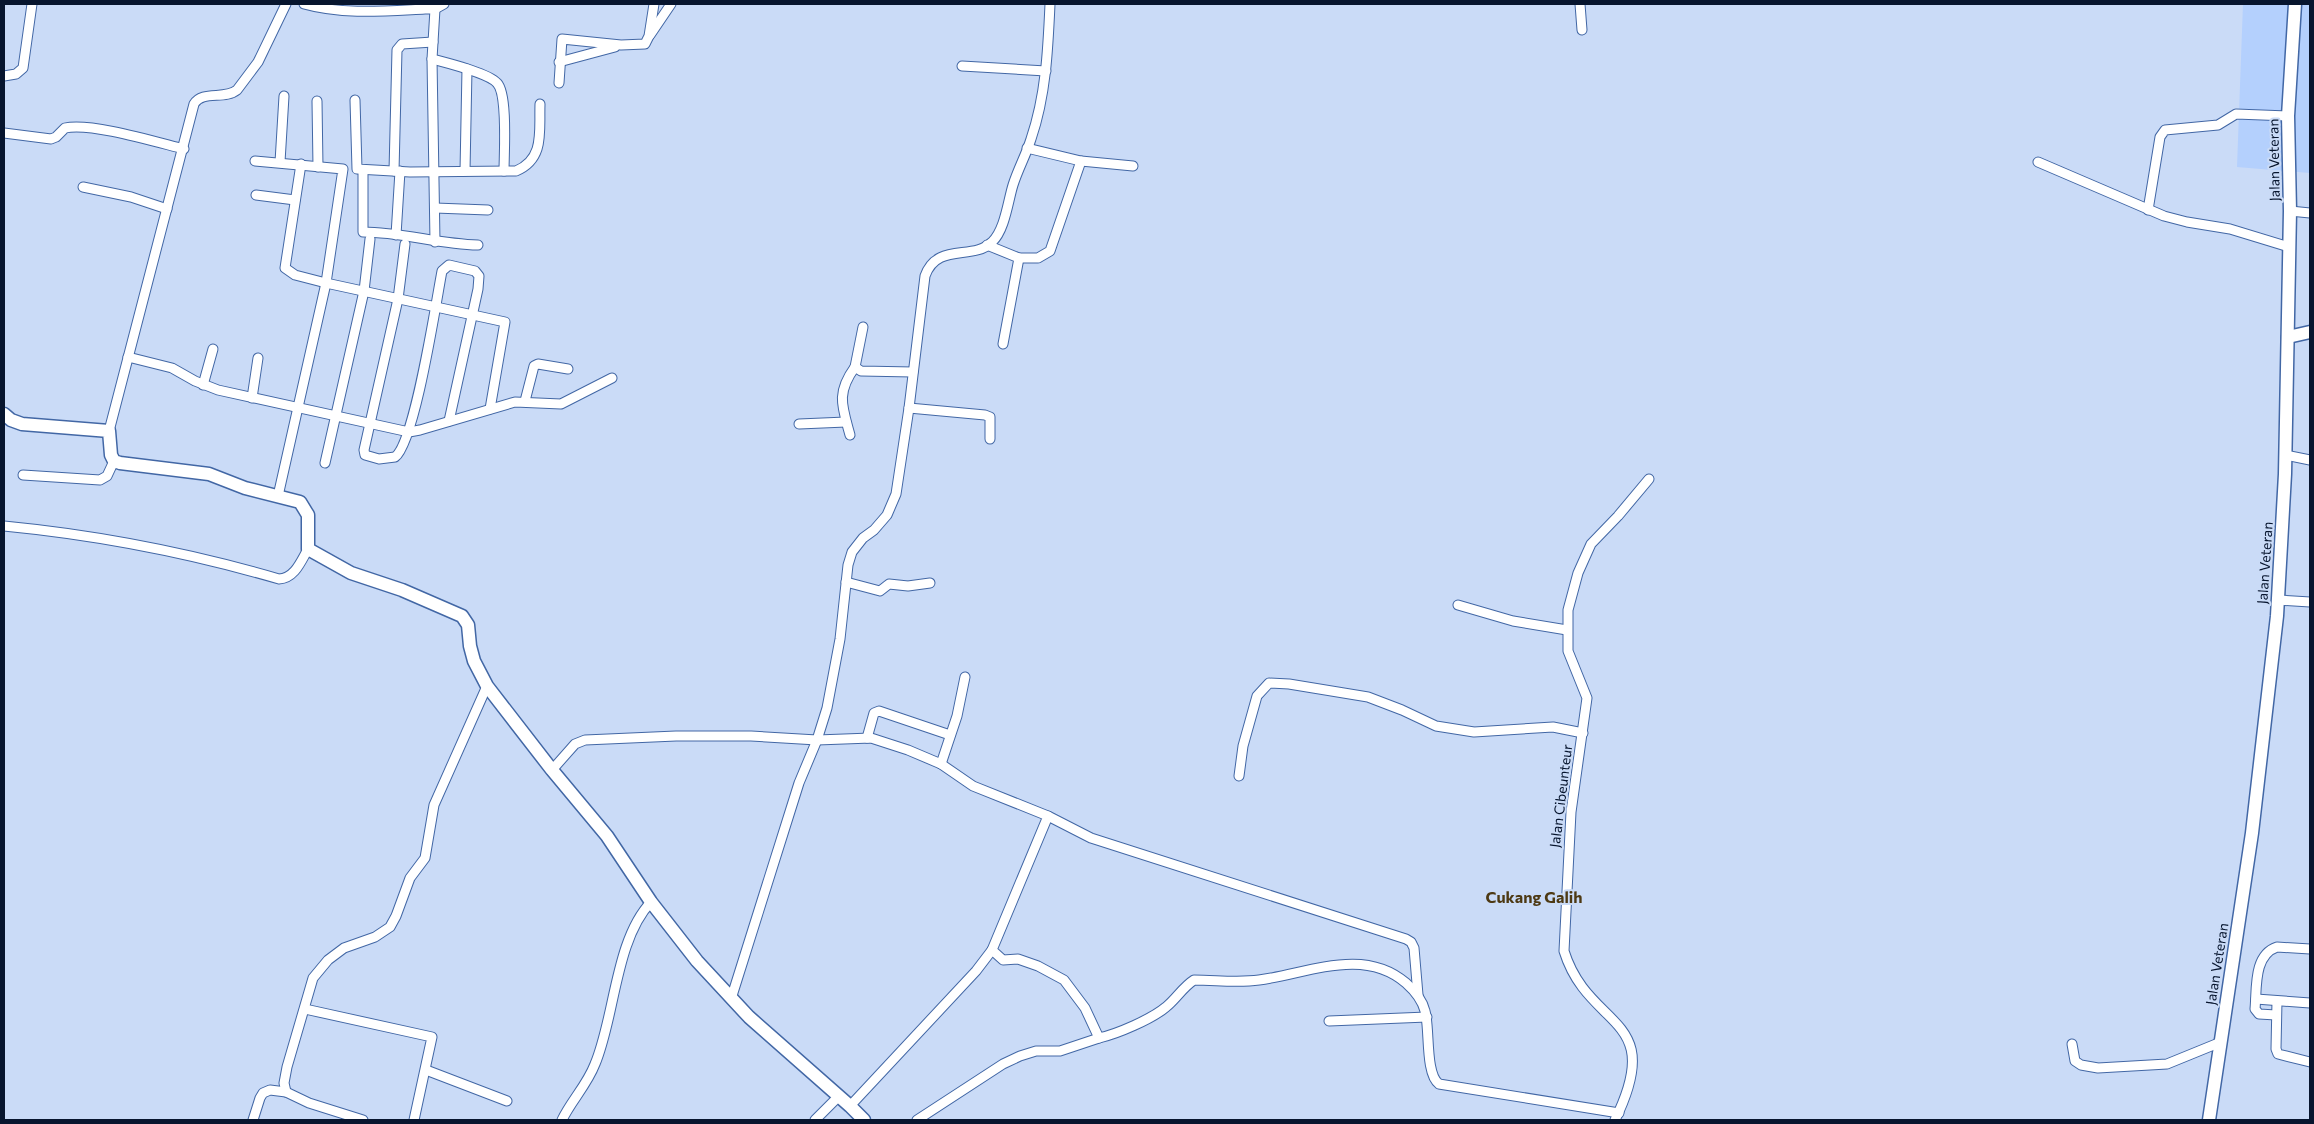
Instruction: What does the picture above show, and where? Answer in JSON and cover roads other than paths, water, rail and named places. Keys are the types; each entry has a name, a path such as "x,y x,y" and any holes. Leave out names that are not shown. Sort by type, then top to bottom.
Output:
{"street":[{"path":"4,76 16,74 23,68 32,4"},
{"path":"23,475 100,480 107,476 114,461 109,431 196,100 205,96 232,94 237,90 258,62 286,4"},
{"path":"304,4 323,9 352,12 435,8 444,4"},
{"path":"649,36 654,4"},
{"path":"558,83 560,42 564,38 621,45 645,44 671,4"},
{"path":"731,999 799,783 817,740 827,708 840,640 848,565 855,546 880,524 892,507 896,494 909,408 925,276 931,264 950,254 988,245 992,242 1003,222 1014,182 1028,148 1038,110 1046,71 1050,4"},
{"path":"1580,4 1582,30"},
{"name":"Jalan Veteran","path":"2209,1120 2254,814 2270,686 2278,600 2285,456 2290,212 2288,116 2294,4"},
{"path":"435,8 432,59 435,242"},
{"path":"396,235 397,50 402,44 433,42"},
{"path":"560,62 621,45"},
{"path":"432,59 466,69 494,80 499,85 505,120 504,171"},
{"path":"962,66 1046,71"},
{"path":"465,171 466,69"},
{"path":"280,162 284,96"},
{"path":"355,100 357,169 434,172 516,171 526,167 537,153 540,104"},
{"path":"317,101 318,167"},
{"path":"2148,210 2160,137 2165,130 2218,125 2236,114 2288,116"},
{"path":"4,133 51,139 56,137 65,128 74,127 118,133 184,149"},
{"path":"1028,148 1081,160 1133,166"},
{"path":"988,245 1019,258 1038,258 1050,251 1081,160"},
{"path":"254,161 343,169 326,283 278,496"},
{"path":"2038,162 2148,210 2188,222 2230,229 2289,247"},
{"path":"301,164 285,268 295,275 326,283 505,322 490,409"},
{"path":"363,170 363,232 396,235 435,242 478,244"},
{"path":"83,187 131,197 167,210"},
{"path":"256,196 294,200"},
{"path":"435,208 488,210"},
{"path":"2290,212 2310,213"},
{"path":"325,463 364,291 370,239"},
{"path":"405,244 398,299 364,450 365,455 379,459 395,457 399,454 409,432 442,271 449,266 475,271 479,276 478,289 449,421"},
{"path":"1003,344 1019,258"},
{"path":"850,435 842,404 844,384 854,367 863,327"},
{"path":"2288,337 2310,332"},
{"path":"203,385 213,349"},
{"path":"128,357 172,368 203,385 252,398 409,432 516,402 561,404 612,378"},
{"path":"252,398 258,358"},
{"path":"525,401 534,366 538,364 568,369"},
{"path":"854,367 861,371 913,372"},
{"path":"909,408 985,415 990,418 990,439"},
{"path":"4,414 10,420 22,424 109,431"},
{"path":"800,424 846,422"},
{"path":"2285,456 2310,460"},
{"path":"4,526 153,549 202,559 279,579 286,578 292,574 308,549 309,521 300,502 245,488 209,474 114,461"},
{"name":"Jalan Cibeunteur","path":"1617,1117 1630,1086 1633,1065 1631,1044 1618,1023 1590,997 1572,971 1564,951 1571,812 1583,733 1586,693 1568,651 1567,630 1570,599 1583,558 1591,544 1618,516 1649,479"},
{"path":"308,549 342,568 402,590 462,616 468,625 474,661 487,686 552,770 607,836 651,902 697,961 731,999 864,1120"},
{"path":"846,582 880,591 889,584 908,586 930,583"},
{"path":"2278,600 2310,602"},
{"path":"1458,606 1513,621 1567,630"},
{"path":"941,764 957,716 965,676"},
{"path":"1239,776 1243,746 1257,696 1268,683 1290,684 1368,698 1402,710 1436,726 1474,732 1553,728 1583,733"},
{"path":"286,1092 284,1083 287,1067 313,978 328,960 344,948 385,932 396,916 410,878 425,858 434,805 487,686"},
{"path":"867,738 874,714 879,710 950,735"},
{"path":"552,770 575,744 585,740 676,736 751,736 817,740 867,738 908,750 941,764 972,786 1048,816 1091,838 1406,939 1411,942 1414,948 1418,995"},
{"path":"850,1106 976,971 992,950 1048,816"},
{"path":"562,1120 596,1064 629,942 641,916 651,902"},
{"path":"2276,1015 2259,1014 2255,1009 2260,961 2272,948 2310,949"},
{"path":"992,950 1003,960 1018,959 1038,966 1064,980 1085,1008 1098,1038"},
{"path":"917,1120 1003,1064 1020,1056 1036,1051 1060,1051 1110,1035 1155,1015 1173,1001 1186,985 1194,980 1258,980 1321,967 1374,966 1394,973 1418,995 1423,1003 1427,1017 1431,1074 1439,1084 1617,1117"},
{"path":"2256,999 2310,1003"},
{"path":"2277,1001 2276,1049 2278,1054"},
{"path":"305,1009 430,1035 432,1038 426,1070 414,1120"},
{"path":"1328,1022 1427,1017"},
{"path":"2072,1044 2075,1060 2081,1065 2098,1068 2166,1064 2221,1042"},
{"path":"2278,1054 2310,1056"},
{"path":"2278,1054 2310,1062"},
{"path":"426,1070 507,1101"},
{"path":"253,1120 263,1093 270,1090 286,1092 309,1103 363,1120"},
{"path":"815,1120 838,1096"}],"district":[{"name":"Cukang Galih","path":"1534,897"}]}
